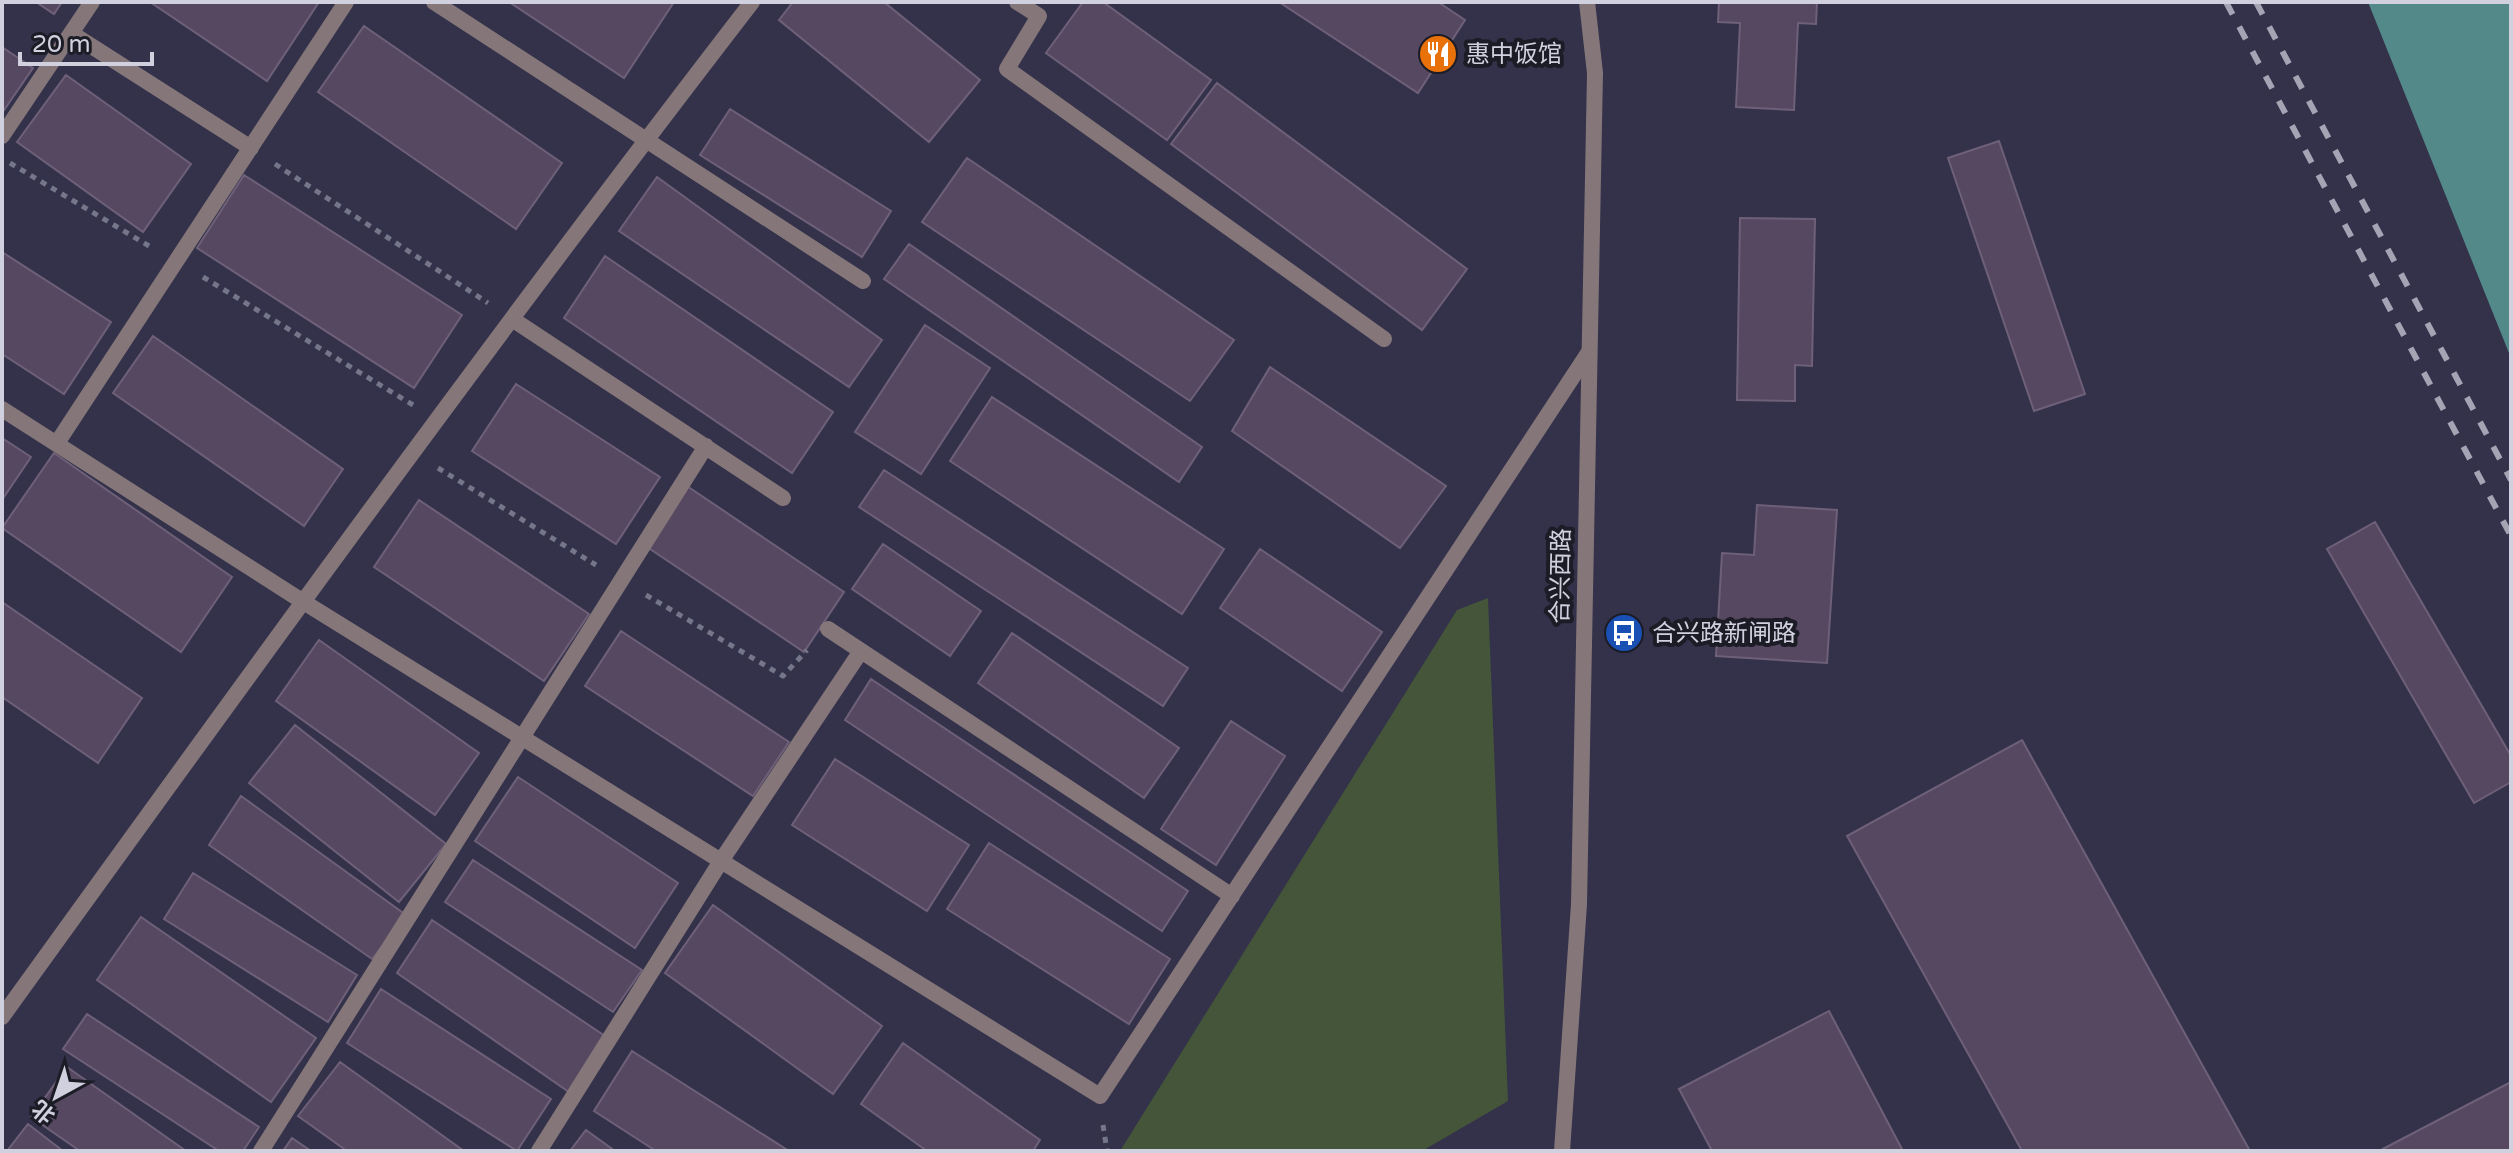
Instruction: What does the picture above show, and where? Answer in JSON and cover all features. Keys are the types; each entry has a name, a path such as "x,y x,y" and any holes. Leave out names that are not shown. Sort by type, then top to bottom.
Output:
{"street":[{"path":"2,136 92,2"},
{"path":"57,443 346,2"},
{"path":"434,2 863,281"},
{"path":"2,1017 302,601 645,140 752,2"},
{"path":"1017,2 1039,16 1007,69 1384,339"},
{"name":"合兴西路","path":"1562,1151 1579,904 1595,73 1587,2"},
{"path":"71,33 251,148"},
{"path":"512,319 783,498"},
{"path":"2,409 302,601 1100,1096 1589,352"},
{"path":"261,1151 706,446"},
{"path":"828,629 1232,896"},
{"path":"539,1151 721,861 861,651"}],"path":[{"path":"251,148 512,319"},
{"path":"2,159 438,419"}],"shaded area":[{"path":"2368,2 2511,2 2511,358"},
{"path":"1488,598 1508,1101 1422,1151 1120,1151 1457,610"}],"building":[{"path":"36,2 62,2 54,14"},
{"path":"150,2 319,2 267,81"},
{"path":"509,2 674,2 624,78"},
{"path":"793,2 884,2 980,80 929,142 779,20"},
{"path":"1083,2 1103,2 1211,80 1167,140 1046,53"},
{"path":"1279,2 1438,2 1465,20 1418,93"},
{"path":"1719,2 1817,2 1816,24 1798,23 1794,110 1736,107 1740,23 1718,22"},
{"path":"364,26 562,163 516,229 318,92"},
{"path":"2,47 33,68 2,113"},
{"path":"66,75 191,164 143,232 17,142"},
{"path":"1217,83 1467,269 1422,330 1171,144"},
{"path":"730,109 891,211 862,257 700,155"},
{"path":"1999,141 2085,394 2034,411 1948,158"},
{"path":"967,158 1234,340 1190,401 922,222"},
{"path":"244,175 462,315 414,388 197,248"},
{"path":"657,177 882,340 849,387 619,231"},
{"path":"1740,218 1815,219 1812,366 1795,365 1795,401 1737,400"},
{"path":"909,244 1202,447 1179,482 884,279"},
{"path":"2,252 111,322 64,394 2,354"},
{"path":"605,256 833,412 792,473 564,318"},
{"path":"925,325 990,368 921,474 855,432"},
{"path":"153,336 343,469 304,526 113,393"},
{"path":"1270,367 1446,486 1400,548 1232,431"},
{"path":"516,384 660,477 616,544 472,451"},
{"path":"992,397 1224,549 1182,614 950,461"},
{"path":"2,438 31,457 2,500"},
{"path":"54,453 232,577 181,652 2,528"},
{"path":"884,470 1188,668 1163,706 859,507"},
{"path":"687,486 844,592 804,652 647,547"},
{"path":"419,500 589,614 544,681 374,567"},
{"path":"1757,505 1837,510 1827,663 1716,656 1722,553 1754,555"},
{"path":"2375,522 2511,756 2511,782 2474,803 2327,549"},
{"path":"883,544 981,611 950,656 852,589"},
{"path":"1260,549 1382,632 1342,691 1220,608"},
{"path":"2,602 142,698 98,763 2,697"},
{"path":"621,631 789,742 753,796 585,686"},
{"path":"1012,633 1179,748 1144,798 978,683"},
{"path":"319,640 479,753 435,815 276,701"},
{"path":"871,679 1188,891 1162,931 845,720"},
{"path":"1231,721 1285,756 1216,865 1161,829"},
{"path":"295,725 446,844 399,902 249,783"},
{"path":"2022,740 2250,1151 2022,1151 1847,836"},
{"path":"835,759 969,845 927,911 792,825"},
{"path":"518,777 678,883 635,948 475,841"},
{"path":"241,796 406,915 372,959 209,845"},
{"path":"989,843 1170,959 1129,1024 947,909"},
{"path":"473,860 642,970 613,1012 445,902"},
{"path":"193,873 357,975 328,1022 164,919"},
{"path":"713,905 882,1026 833,1094 665,973"},
{"path":"141,917 316,1038 271,1102 97,980"},
{"path":"432,920 608,1038 569,1092 397,973"},
{"path":"381,989 551,1099 517,1151 347,1043"},
{"path":"1829,1011 1903,1151 1712,1151 1679,1089"},
{"path":"87,1014 259,1127 243,1151 219,1151 63,1049"},
{"path":"903,1043 1040,1140 1033,1151 927,1151 861,1104"},
{"path":"632,1051 789,1151 656,1151 594,1111"},
{"path":"340,1062 464,1151 347,1151 298,1116"},
{"path":"67,1067 186,1151 80,1151 31,1117"},
{"path":"2511,1082 2511,1151 2379,1151"},
{"path":"28,1124 63,1151 7,1151"},
{"path":"586,1130 615,1151 570,1151"},
{"path":"292,1138 311,1151 283,1151"}],"railway":[{"path":"2226,2 2511,536"},
{"path":"2256,2 2511,480"}],"place":[{"name":"惠中饭馆","path":"1438,54"},
{"name":"合兴路新闸路","path":"1624,633"}]}
